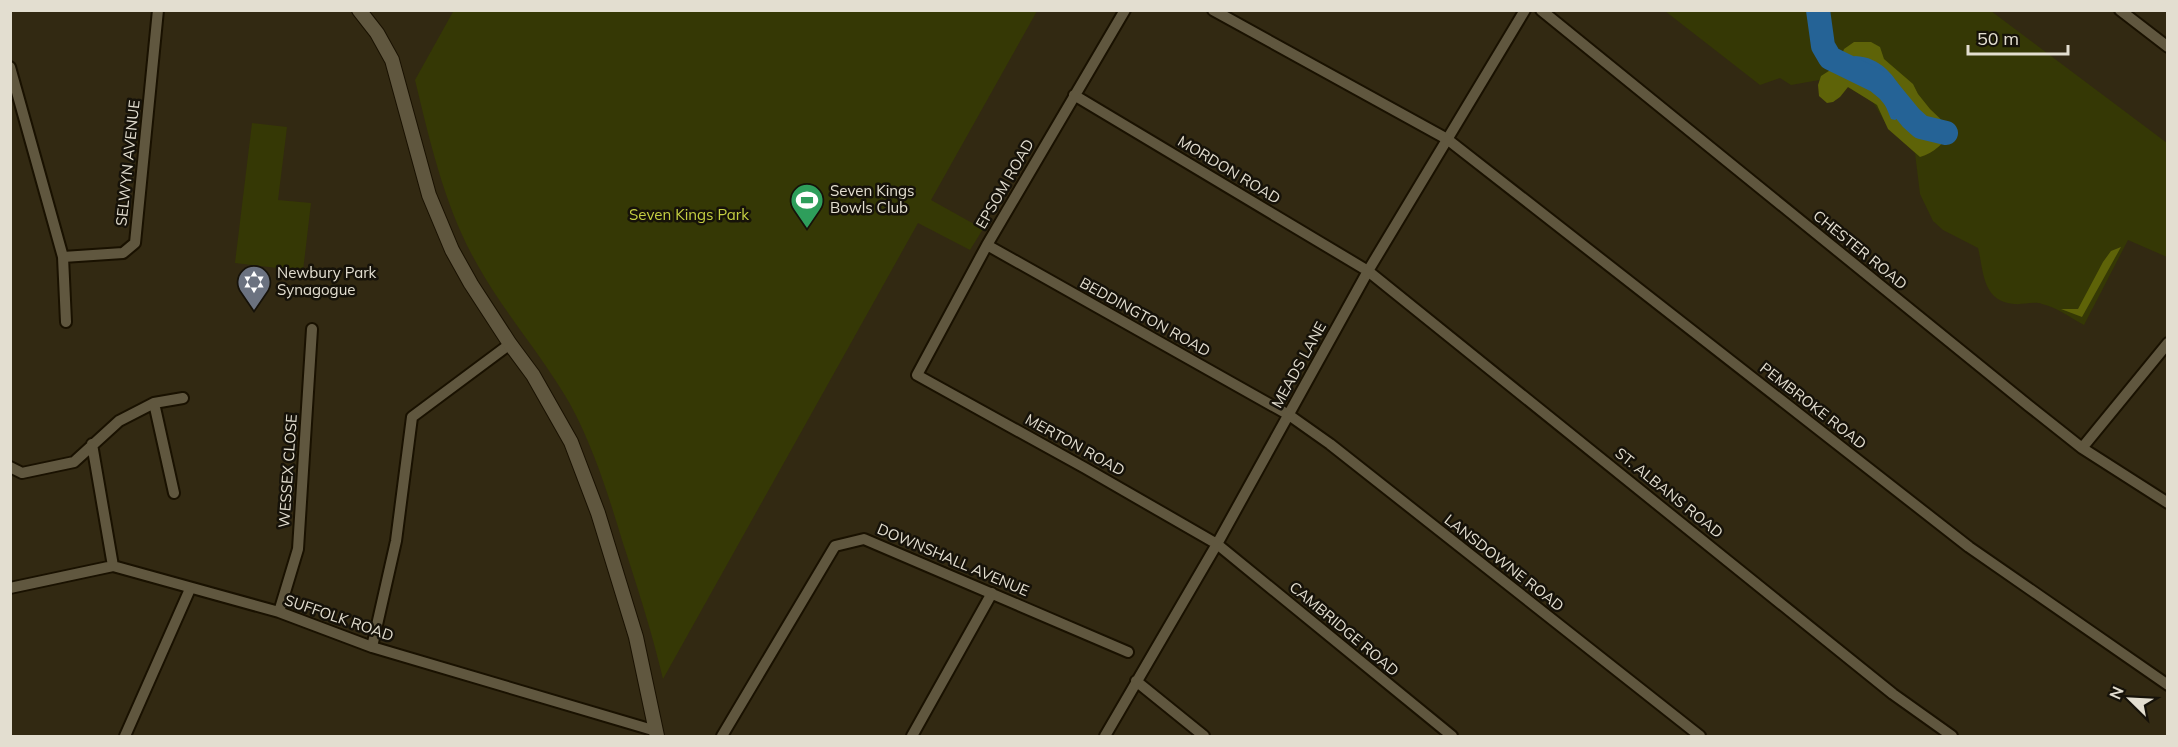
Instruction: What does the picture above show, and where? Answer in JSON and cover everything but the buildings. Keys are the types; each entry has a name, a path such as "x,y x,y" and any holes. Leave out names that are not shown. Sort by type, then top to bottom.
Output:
{"street":[{"name":"SELWYN AVENUE","path":"63,257 123,253 135,243 158,10"},
{"path":"359,10 377,33 392,60 429,195 452,250 471,284 533,375 571,442 598,513 636,638 656,734"},
{"name":"EPSOM ROAD","path":"916,375 987,245 1125,10"},
{"name":"PEMBROKE ROAD","path":"1213,10 1447,138 1969,547 2168,685"},
{"name":"MEADS LANE","path":"1105,736 1217,544 1368,272 1525,10"},
{"name":"CHESTER ROAD","path":"1541,10 2082,448 2168,503"},
{"path":"2120,10 2168,47"},
{"path":"10,67 13,88 63,257 66,322"},
{"name":"MORDON ROAD","path":"1074,95 1368,272"},
{"name":"BEDDINGTON ROAD","path":"987,245 1289,415"},
{"name":"ST. ALBANS ROAD","path":"1368,272 1893,694 1952,736"},
{"name":"WESSEX CLOSE","path":"279,612 298,549 312,329"},
{"path":"2082,448 2168,343"},
{"path":"372,647 396,541 412,417 510,344"},
{"name":"MERTON ROAD","path":"916,375 1217,544"},
{"path":"10,467 22,473 75,462 92,444 120,421 154,403 183,398"},
{"path":"154,403 174,493"},
{"name":"LANSDOWNE ROAD","path":"1289,415 1339,451 1700,736"},
{"path":"92,444 113,566"},
{"name":"DOWNSHALL AVENUE","path":"722,736 835,546 864,539 1128,652"},
{"name":"CAMBRIDGE ROAD","path":"1217,544 1452,736"},
{"name":"SUFFOLK ROAD","path":"10,588 113,566 279,612 372,647 656,734"},
{"path":"125,736 190,589"},
{"path":"912,736 992,593"},
{"path":"1136,681 1204,736"}],"green space":[{"name":"Seven Kings Park","path":"454,10 1037,11 931,200 983,229 970,250 918,223 663,679 644,609 586,436 559,386 499,300 477,264 447,198 415,80"},
{"path":"1665,11 1991,11 2167,143 2167,257 2128,240 2084,325 2047,305 2004,302 1990,291 1986,284 1978,248 1943,230 1933,221 1920,194 1915,153 1889,129 1873,102 1847,87 1825,79 1791,85 1780,78 1760,85"},
{"path":"252,123 287,127 278,200 311,203 303,271 235,263"}],"shaded area":[{"path":"1854,42 1871,42 1880,47 1884,59 1913,84 1930,109 1950,128 1952,131 1934,150 1920,157 1888,129 1877,105 1848,87 1833,102 1827,103 1819,96 1818,85 1821,76 1838,65 1844,49"},
{"path":"2121,247 2082,317 2061,309 2078,309 2103,262 2111,251"}],"water":[{"path":"1855,56 1880,64 1902,89 1906,97 1899,117 1895,120 1891,119 1887,108 1874,90 1845,69 1851,58"}],"waterway":[{"path":"1818,10 1823,46 1830,58 1877,81 1921,127 1946,133"}],"place":[{"name":"Seven Kings Bowls Club","path":"807,229"},
{"name":"Newbury Park Synagogue","path":"254,311"}]}
